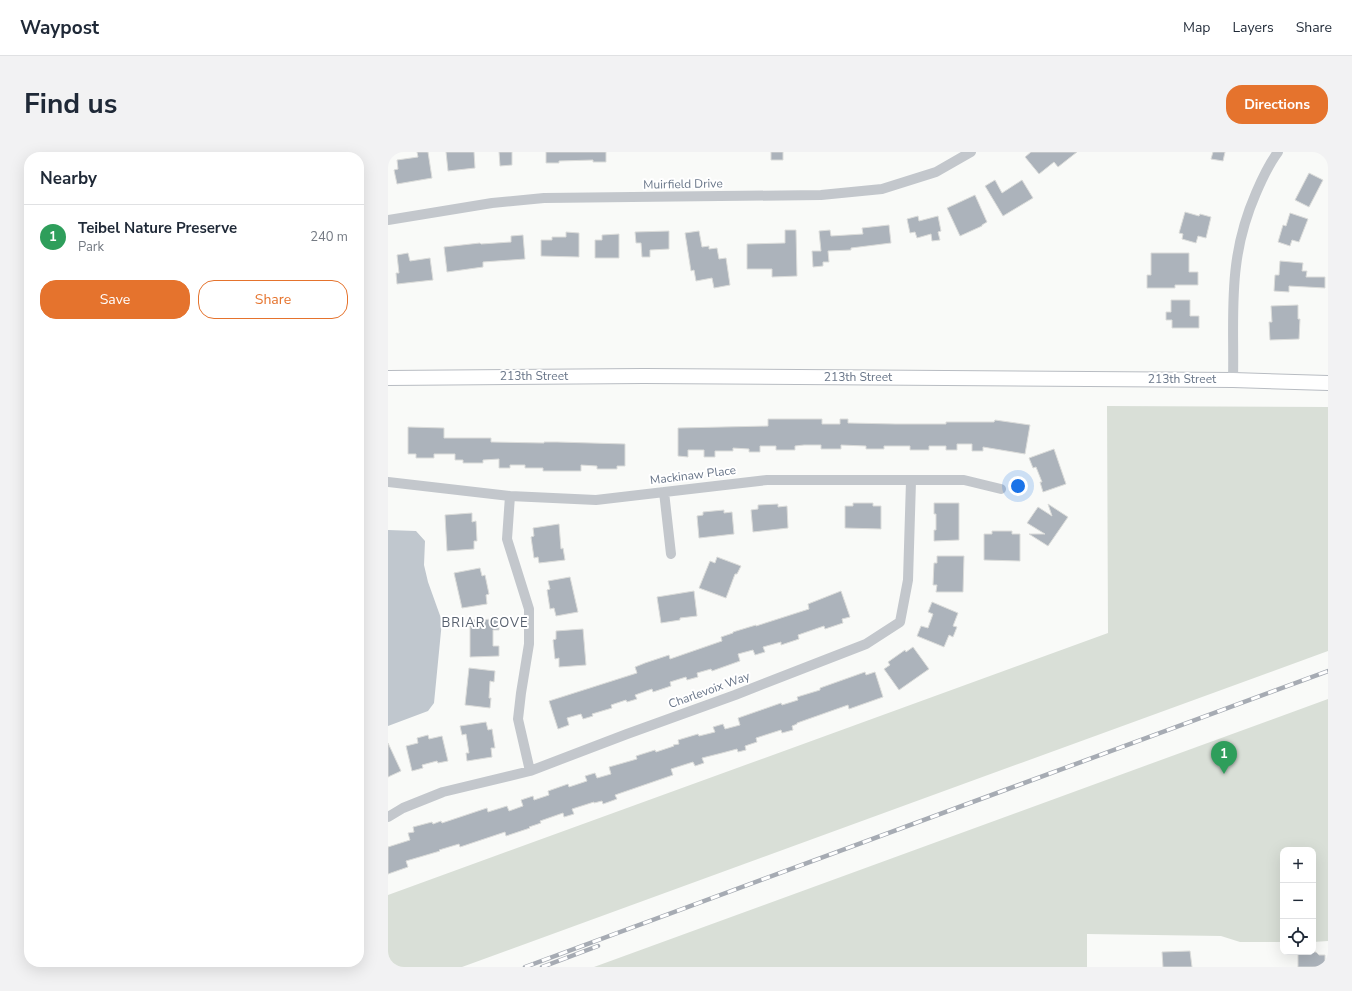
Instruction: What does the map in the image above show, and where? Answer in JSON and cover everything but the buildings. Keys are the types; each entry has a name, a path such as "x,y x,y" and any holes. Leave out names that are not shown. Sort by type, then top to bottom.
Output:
{"street":[{"name":"Muirfield Drive","path":"388,220 492,203 544,198 821,196 874,190 882,189 936,172 971,152"},
{"path":"1233,380 1233,302 1236,266 1242,235 1250,207 1262,180 1278,152"},
{"name":"213th Street","path":"388,378 644,376 1233,380 1328,383"},
{"name":"Mackinaw Place","path":"388,482 510,496 596,500 767,480 964,480 1001,489"},
{"name":"Charlevoix Way","path":"388,817 403,808 443,792 530,771 735,695 866,644 900,622 908,580 911,481"},
{"path":"664,492 671,554"},
{"path":"510,496 507,538 529,609 529,644 518,719 530,771"}],"shaded area":[{"path":"1107,406 1328,407 1328,651 462,967 388,967 388,895 1108,633"},
{"path":"388,530 416,531 425,541 424,565 428,582 442,621 434,703 428,711 388,726"},
{"path":"1328,699 1328,941 1316,942 1316,847 1280,847 1280,942 1240,942 1221,936 1087,934 1087,967 594,967"}],"railway":[{"path":"525,967 1328,671"},
{"path":"542,967 598,946"}],"place":[{"name":"Teibel Nature Preserve","path":"1224,774"}],"district":[{"name":"BRIAR COVE","path":"485,622"}]}
